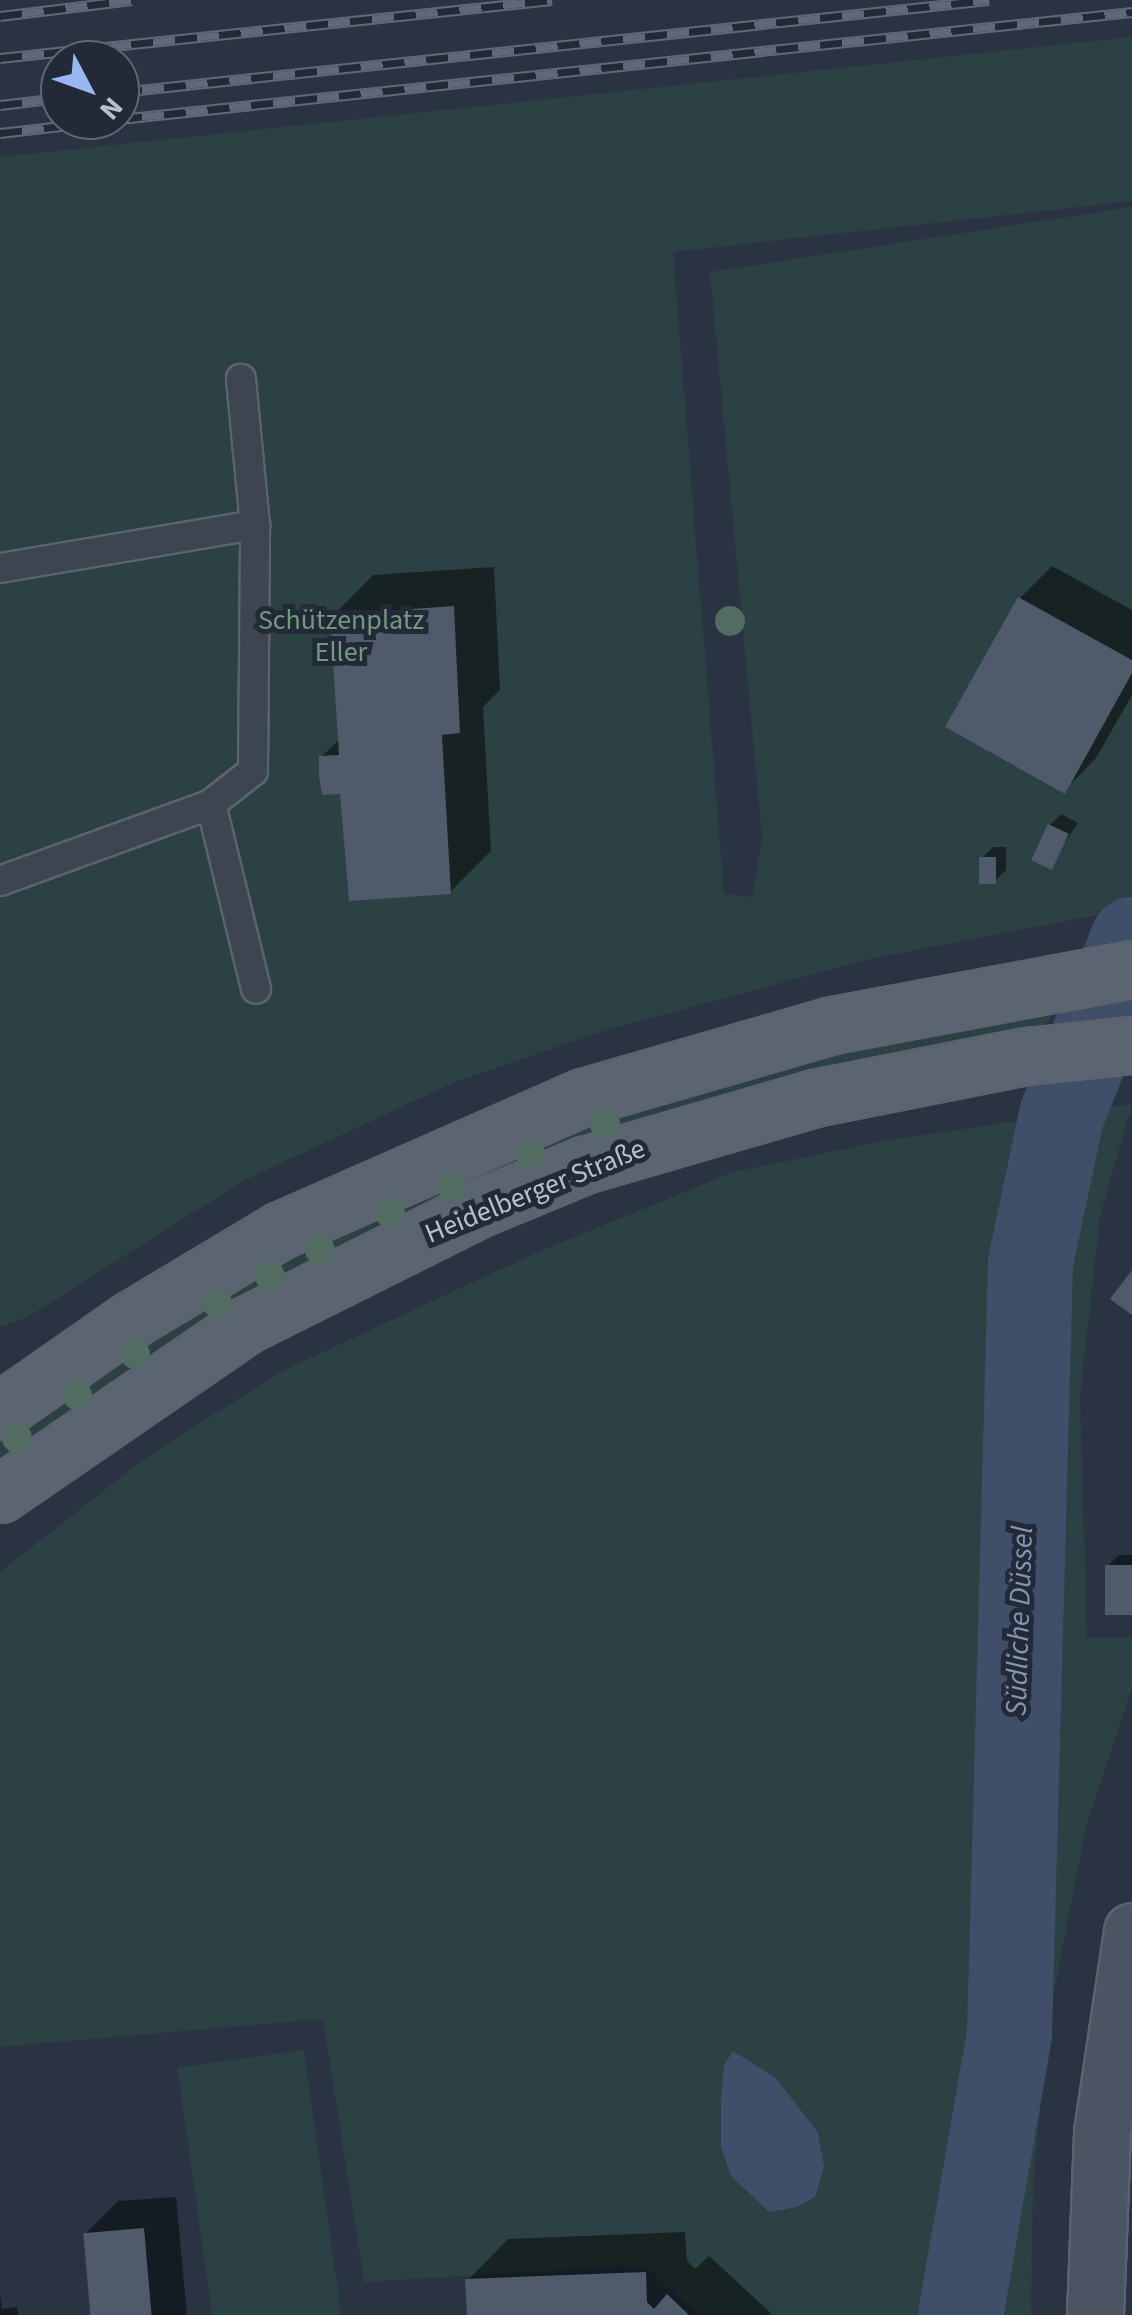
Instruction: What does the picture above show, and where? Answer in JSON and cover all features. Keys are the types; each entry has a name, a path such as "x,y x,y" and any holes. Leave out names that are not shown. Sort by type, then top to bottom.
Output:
{"main road":[{"path":"0,1410 132,1319 281,1230 583,1096 816,1029 1060,978 1132,969"},
{"name":"Heidelberger Straße","path":"0,1494 244,1326 480,1208 584,1166 814,1098 1027,1056 1132,1045"},
{"path":"1095,2315 1102,2132 1132,1931"}],"lane":[{"path":"0,881 211,804 252,771 255,525 241,379"},
{"path":"0,568 255,525"},
{"path":"211,804 256,989"}],"green space":[{"name":"Schützenplatz Eller","path":"1132,37 1132,201 673,252 724,894 752,897 762,838 710,272 1132,207 1132,908 866,960 607,1030 455,1082 243,1181 28,1317 0,1327 0,157"},
{"path":"1055,1009 1044,1029 257,1292 148,1357 0,1463 0,1438 252,1270 597,1117 906,1032"},
{"path":"1132,1104 1100,1216 1080,1398 1087,1637 1132,1637 1132,1687 1087,1824 1048,2021 1033,2186 1031,2315 698,2315 643,2265 364,2282 323,2019 0,2047 0,1572 144,1459 282,1371 538,1252 733,1172 887,1140"},
{"path":"304,2050 341,2314 212,2315 177,2068"}],"water":[{"path":"733,2051 776,2078 818,2133 824,2167 815,2197 797,2207 769,2212 731,2176 721,2146 721,2100 724,2065"}],"building":[{"path":"1018,597 1132,660 1132,673 1065,794 945,727"},
{"path":"454,606 460,733 442,735 451,894 349,901 340,794 322,795 319,776 319,756 339,755 330,615"},
{"path":"1048,824 1069,834 1052,870 1031,860"},
{"path":"979,857 996,857 996,884 979,884"},
{"path":"1132,1270 1132,1315 1110,1299"},
{"path":"1105,1565 1132,1565 1132,1615 1105,1615"},
{"path":"144,2228 152,2315 90,2315 83,2233"},
{"path":"646,2272 647,2302 654,2309 667,2294 689,2315 467,2315 465,2279"}],"waterway":[{"name":"Südliche Düssel","path":"960,2315 1009,2034 1030,1262 1061,1115 1132,939"}],"railway":[{"path":"0,16 132,0"},
{"path":"0,58 552,0"},
{"path":"140,90 989,0"},
{"path":"140,117 1132,12"},
{"path":"0,105 40,100"},
{"path":"0,133 40,128"}]}
